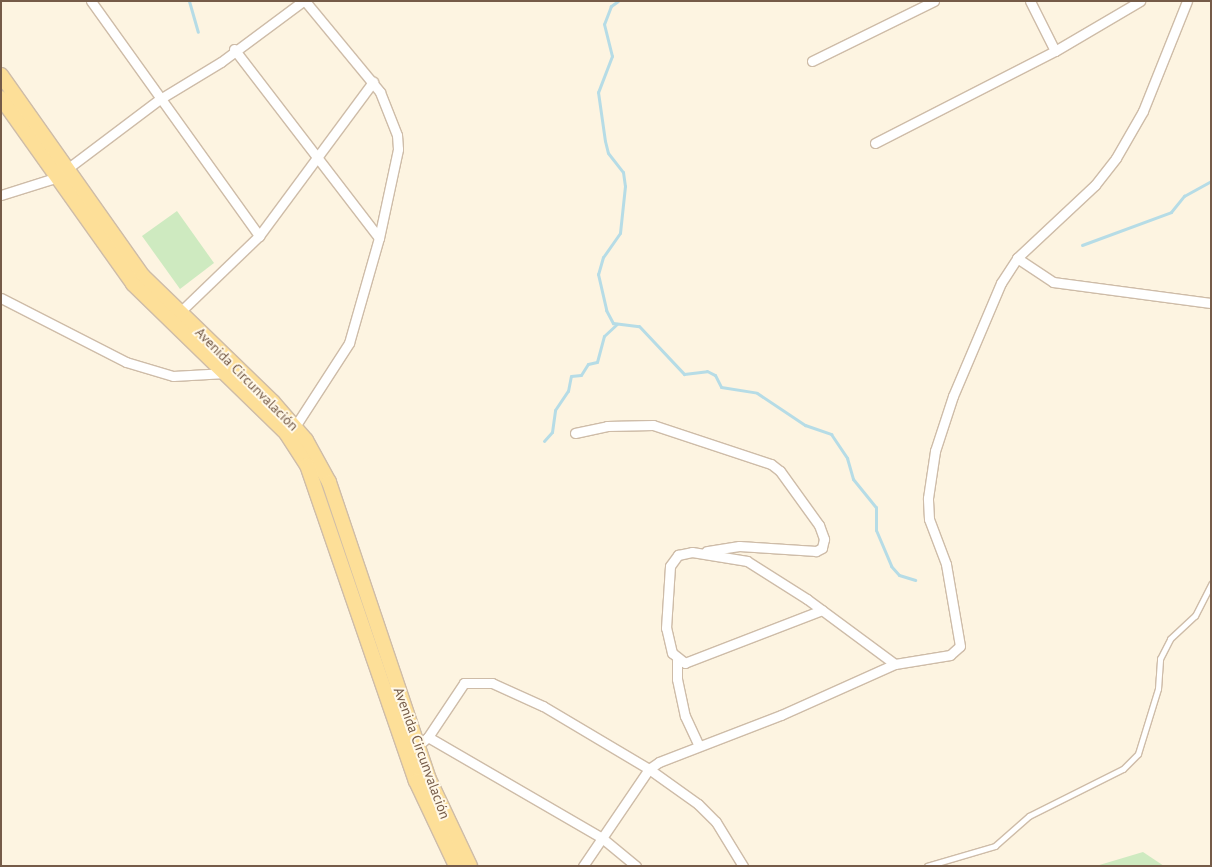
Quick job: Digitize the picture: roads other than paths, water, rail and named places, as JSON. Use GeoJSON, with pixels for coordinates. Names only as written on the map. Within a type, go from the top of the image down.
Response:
{"type":"FeatureCollection","features":[{"type":"Feature","properties":{"kind":"main road","name":"Avenida Circunvalación"},"geometry":{"type":"LineString","coordinates":[[1,75],[143,276],[296,425],[329,482],[412,749],[429,814],[456,866]]}},
{"type":"Feature","properties":{"kind":"main road","name":"Avenida Circunvalación"},"geometry":{"type":"LineString","coordinates":[[1,98],[55,178],[133,284],[286,432],[317,486],[412,749],[470,866]]}},
{"type":"Feature","properties":{"kind":"street"},"geometry":{"type":"LineString","coordinates":[[91,1],[259,236]]}},
{"type":"Feature","properties":{"kind":"street"},"geometry":{"type":"LineString","coordinates":[[1,195],[55,178],[160,99],[221,62],[234,48],[304,1],[373,82],[389,111],[397,135],[379,238],[349,343],[296,425]]}},
{"type":"Feature","properties":{"kind":"street"},"geometry":{"type":"LineString","coordinates":[[812,61],[934,1]]}},
{"type":"Feature","properties":{"kind":"street"},"geometry":{"type":"LineString","coordinates":[[1030,1],[1054,51]]}},
{"type":"Feature","properties":{"kind":"street"},"geometry":{"type":"LineString","coordinates":[[875,143],[1054,51],[1140,1]]}},
{"type":"Feature","properties":{"kind":"street"},"geometry":{"type":"LineString","coordinates":[[583,866],[649,769],[698,746],[781,715],[895,664],[950,655],[960,646],[946,564],[929,519],[934,450],[986,318],[1017,258],[1095,185],[1116,158],[1143,111],[1187,1]]}},
{"type":"Feature","properties":{"kind":"street"},"geometry":{"type":"LineString","coordinates":[[234,48],[379,238]]}},
{"type":"Feature","properties":{"kind":"street"},"geometry":{"type":"LineString","coordinates":[[180,312],[259,236],[319,160],[373,82]]}},
{"type":"Feature","properties":{"kind":"street"},"geometry":{"type":"LineString","coordinates":[[1017,258],[1061,283],[1211,304]]}},
{"type":"Feature","properties":{"kind":"street"},"geometry":{"type":"LineString","coordinates":[[1,298],[126,362],[173,376],[226,373]]}},
{"type":"Feature","properties":{"kind":"street"},"geometry":{"type":"LineString","coordinates":[[575,433],[607,426],[653,425],[771,464],[819,525],[824,539],[822,548],[816,550],[723,546],[700,553],[678,555],[670,566],[666,628],[672,653],[678,660],[685,663],[822,610]]}},
{"type":"Feature","properties":{"kind":"street"},"geometry":{"type":"LineString","coordinates":[[700,553],[747,561],[822,610],[895,664]]}},
{"type":"Feature","properties":{"kind":"street"},"geometry":{"type":"LineString","coordinates":[[678,660],[676,679],[683,706],[698,746]]}},
{"type":"Feature","properties":{"kind":"street"},"geometry":{"type":"LineString","coordinates":[[412,749],[428,736],[464,683],[482,681],[543,706],[649,769],[716,822],[743,866]]}},
{"type":"Feature","properties":{"kind":"street"},"geometry":{"type":"LineString","coordinates":[[428,736],[602,838],[636,866]]}},
{"type":"Feature","properties":{"kind":"lane"},"geometry":{"type":"LineString","coordinates":[[927,866],[995,846],[1029,816],[1123,769],[1138,754],[1158,689],[1160,659],[1170,639],[1195,616],[1211,584]]}},
{"type":"Feature","properties":{"kind":"waterway"},"geometry":{"type":"LineString","coordinates":[[189,1],[198,32]]}},
{"type":"Feature","properties":{"kind":"waterway"},"geometry":{"type":"LineString","coordinates":[[618,1],[611,6],[604,24],[612,56],[598,92],[608,153],[623,172],[625,186],[620,233],[603,257],[598,274],[606,310],[613,323],[639,326],[684,374],[707,371],[715,375],[721,387],[757,393],[805,425],[831,434],[847,458],[853,479],[876,507],[876,530],[891,566],[899,575],[915,580]]}},
{"type":"Feature","properties":{"kind":"waterway"},"geometry":{"type":"LineString","coordinates":[[1082,245],[1171,212],[1184,196],[1211,181]]}},
{"type":"Feature","properties":{"kind":"waterway"},"geometry":{"type":"LineString","coordinates":[[544,441],[552,432],[555,410],[568,391],[571,376],[581,375],[588,364],[597,362],[604,336],[617,324]]}}]}
